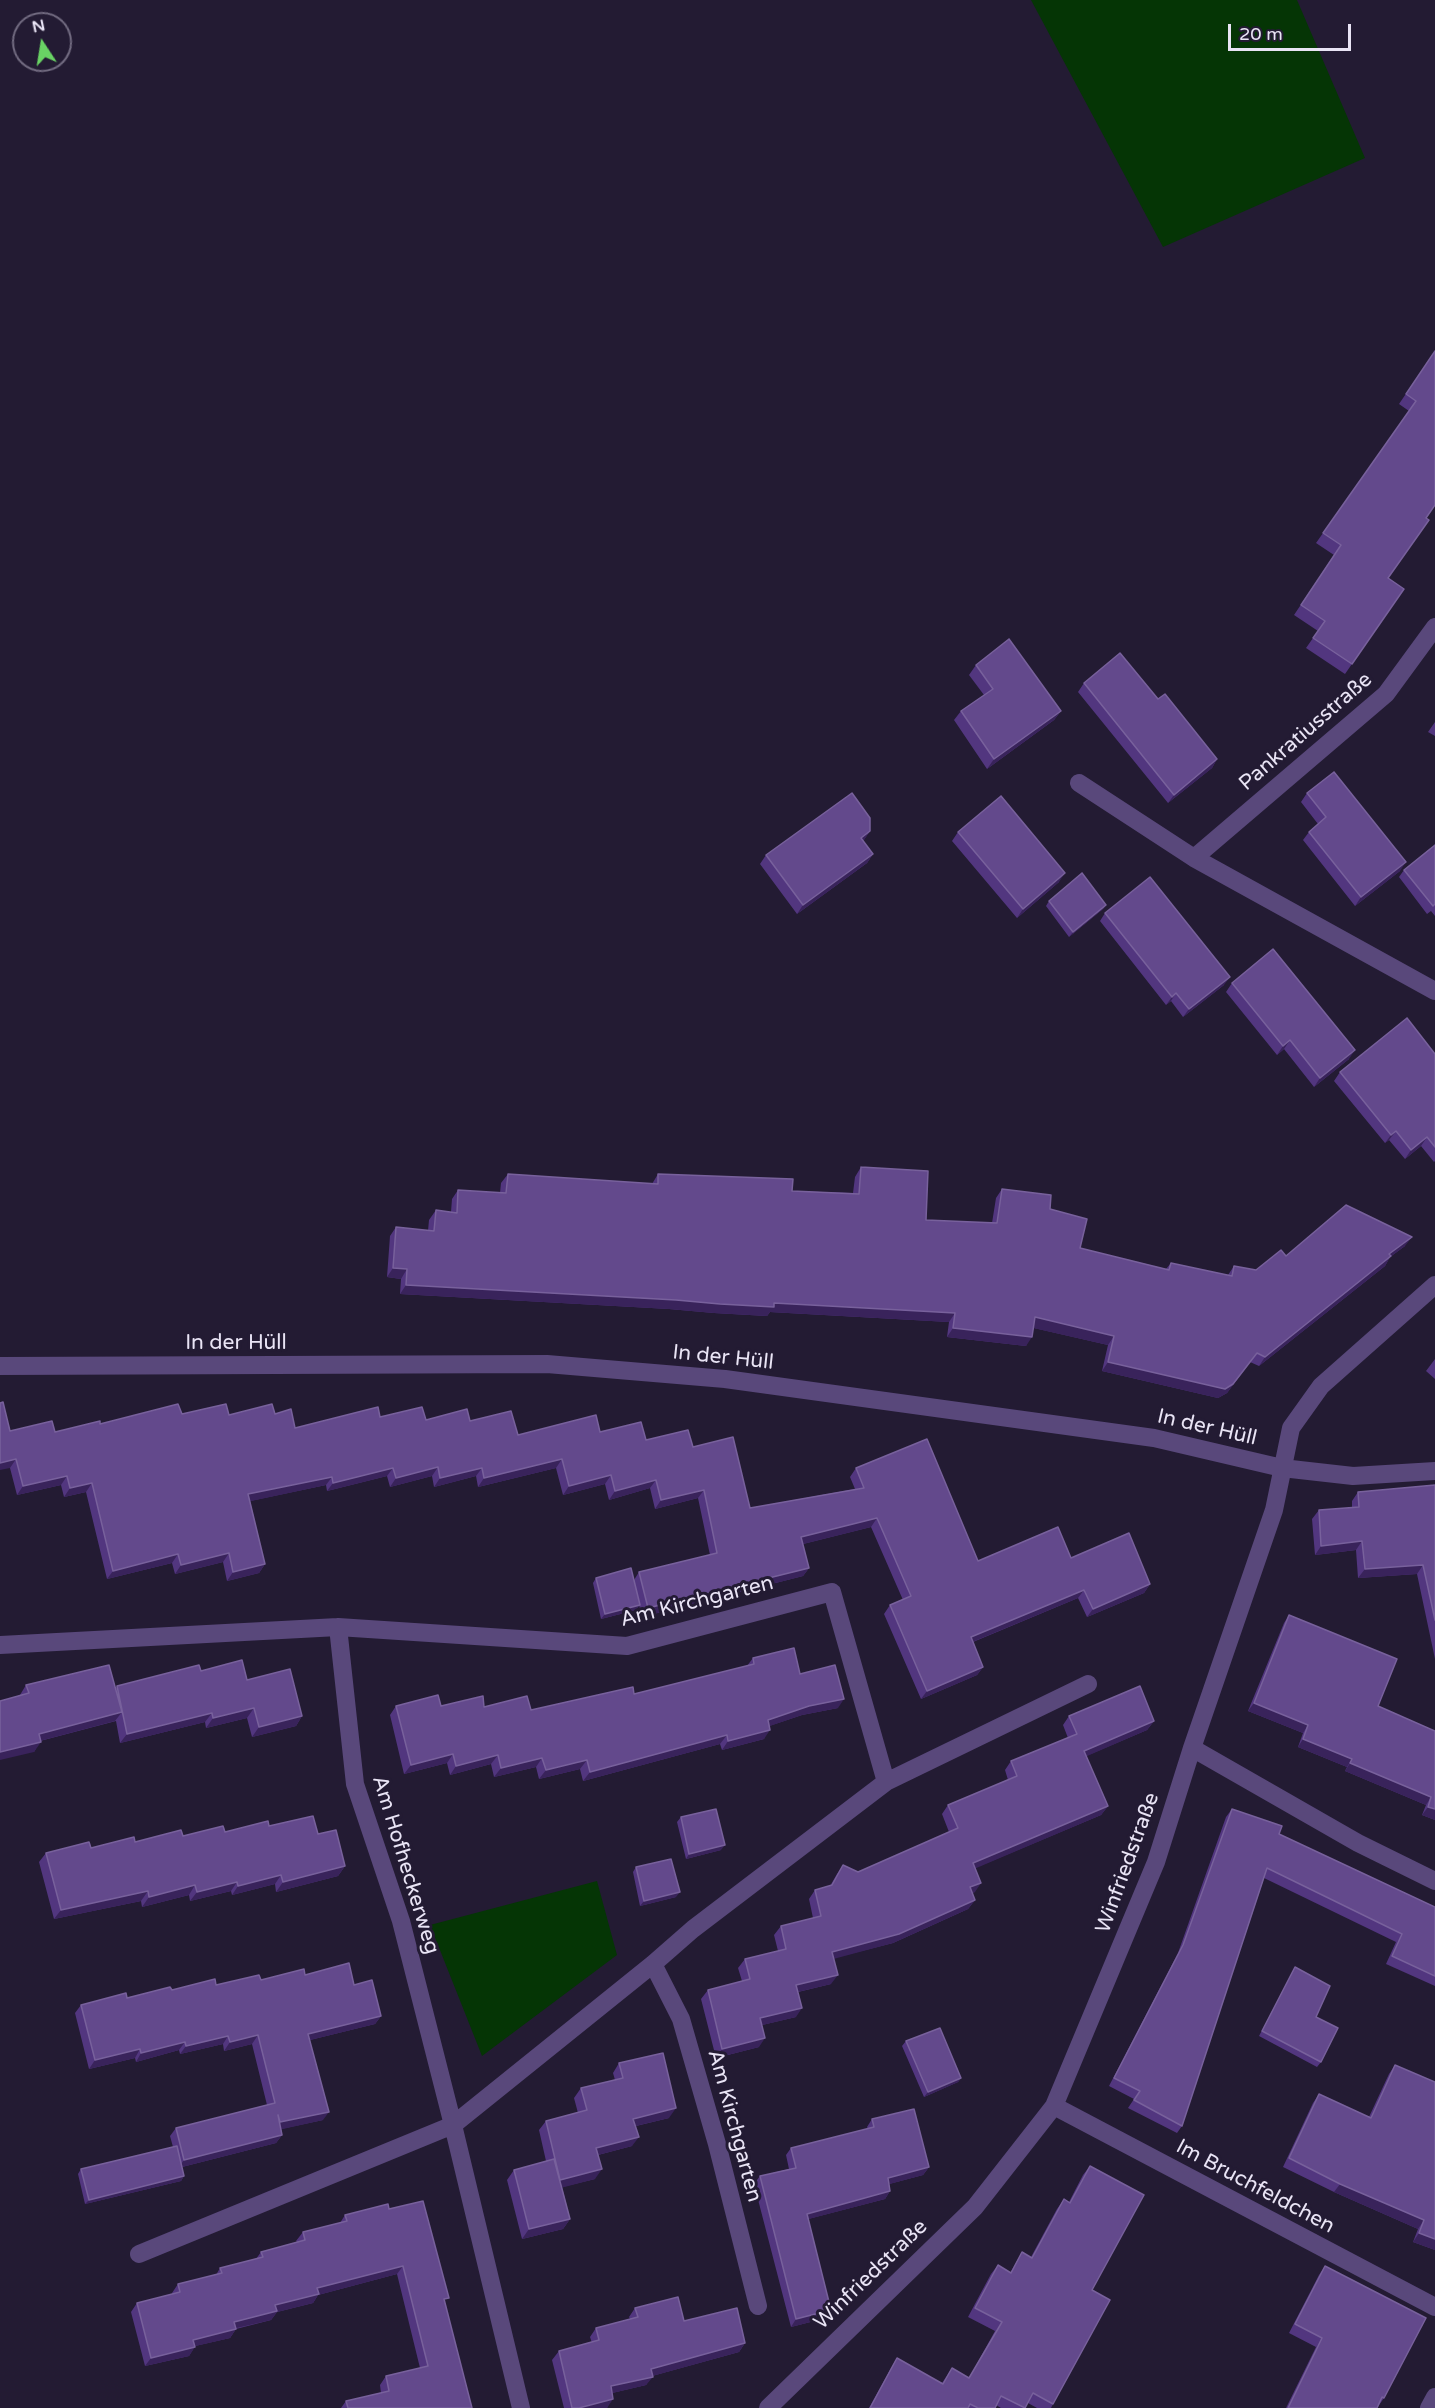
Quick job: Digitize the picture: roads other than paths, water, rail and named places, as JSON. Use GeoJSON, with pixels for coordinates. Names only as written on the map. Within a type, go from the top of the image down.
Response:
{"type":"FeatureCollection","features":[{"type":"Feature","properties":{"kind":"street","name":"Pankratiusstraße"},"geometry":{"type":"LineString","coordinates":[[1194,858],[1386,694],[1435,627]]}},
{"type":"Feature","properties":{"kind":"street"},"geometry":{"type":"LineString","coordinates":[[1079,783],[1194,858],[1435,991]]}},
{"type":"Feature","properties":{"kind":"street","name":"Winfriedstraße"},"geometry":{"type":"LineString","coordinates":[[768,2408],[975,2206],[1054,2106],[1156,1862],[1192,1748],[1274,1510],[1291,1428],[1321,1386],[1435,1285]]}},
{"type":"Feature","properties":{"kind":"street","name":"In der Hüll"},"geometry":{"type":"LineString","coordinates":[[0,1366],[559,1365],[725,1379],[1154,1438],[1282,1467],[1353,1476],[1435,1471]]}},
{"type":"Feature","properties":{"kind":"street","name":"Am Kirchgarten"},"geometry":{"type":"LineString","coordinates":[[338,1627],[627,1646],[832,1592],[886,1782]]}},
{"type":"Feature","properties":{"kind":"street"},"geometry":{"type":"LineString","coordinates":[[0,1644],[338,1627]]}},
{"type":"Feature","properties":{"kind":"street","name":"Am Hofheckerweg"},"geometry":{"type":"LineString","coordinates":[[338,1627],[355,1784],[400,1921],[453,2125],[521,2408]]}},
{"type":"Feature","properties":{"kind":"street"},"geometry":{"type":"LineString","coordinates":[[139,2254],[453,2125],[693,1929],[886,1782],[1088,1684]]}},
{"type":"Feature","properties":{"kind":"street"},"geometry":{"type":"LineString","coordinates":[[1192,1748],[1358,1843],[1435,1881]]}},
{"type":"Feature","properties":{"kind":"street","name":"Am Kirchgarten"},"geometry":{"type":"LineString","coordinates":[[652,1964],[681,2019],[717,2144],[758,2307]]}},
{"type":"Feature","properties":{"kind":"street","name":"Im Bruchfeldchen"},"geometry":{"type":"LineString","coordinates":[[1054,2106],[1435,2307]]}},
{"type":"Feature","properties":{"kind":"street"},"geometry":{"type":"LineString","coordinates":[[1429,2408],[1435,2397]]}}]}
